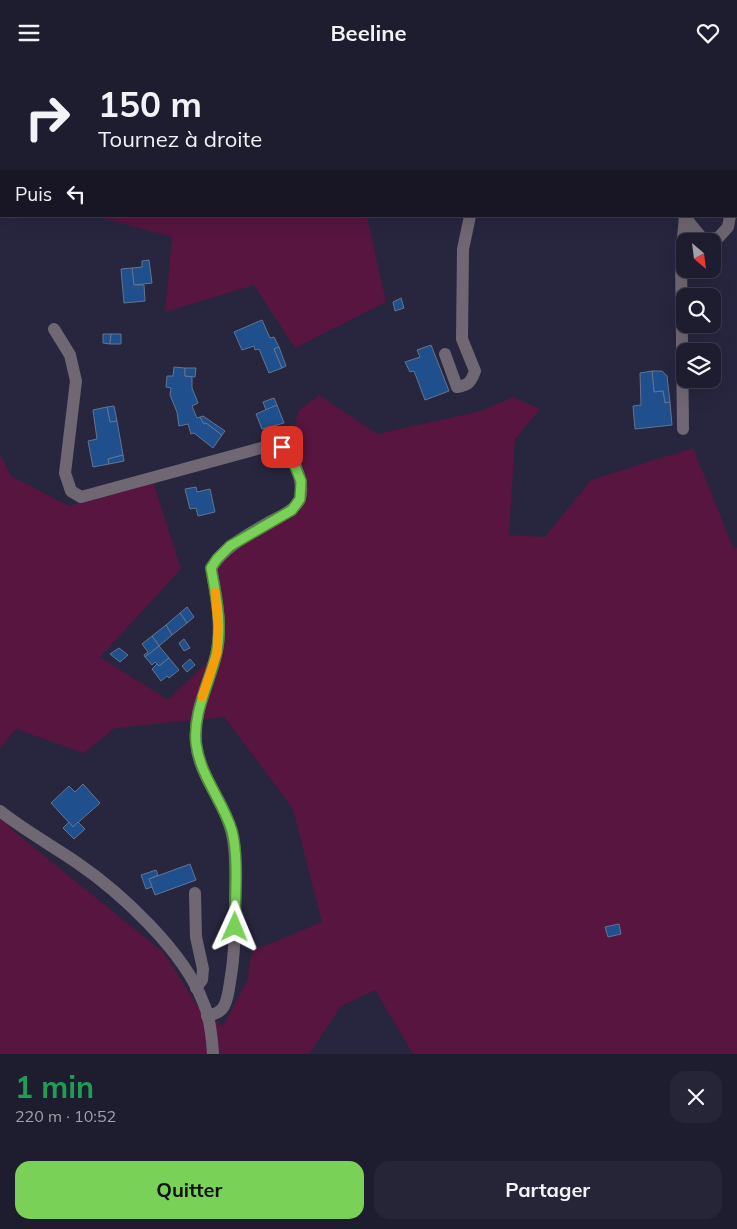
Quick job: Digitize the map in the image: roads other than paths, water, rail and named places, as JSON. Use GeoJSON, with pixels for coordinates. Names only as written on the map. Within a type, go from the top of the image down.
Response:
{"type":"FeatureCollection","features":[{"type":"Feature","properties":{"kind":"street"},"geometry":{"type":"LineString","coordinates":[[445,354],[457,387],[467,386],[471,382],[475,371],[462,339],[463,249],[470,217]]}},
{"type":"Feature","properties":{"kind":"street"},"geometry":{"type":"LineString","coordinates":[[683,429],[681,257],[684,217]]}},
{"type":"Feature","properties":{"kind":"street"},"geometry":{"type":"LineString","coordinates":[[685,217],[702,238],[718,238],[728,227],[730,217]]}},
{"type":"Feature","properties":{"kind":"street"},"geometry":{"type":"LineString","coordinates":[[54,329],[70,355],[76,381],[65,473],[71,491],[82,497],[272,445],[282,447],[290,454],[301,481],[300,499],[292,510],[230,546],[211,568],[218,625],[217,653],[198,711],[196,743],[202,770],[227,819],[232,833],[235,847],[235,896],[234,959],[228,993],[225,1005],[218,1013],[207,1016]]}},
{"type":"Feature","properties":{"kind":"street"},"geometry":{"type":"LineString","coordinates":[[0,811],[78,864],[143,918],[170,948],[204,1002],[213,1054]]}},
{"type":"Feature","properties":{"kind":"street"},"geometry":{"type":"LineString","coordinates":[[196,893],[196,937],[203,969],[202,980],[196,988]]}}]}
